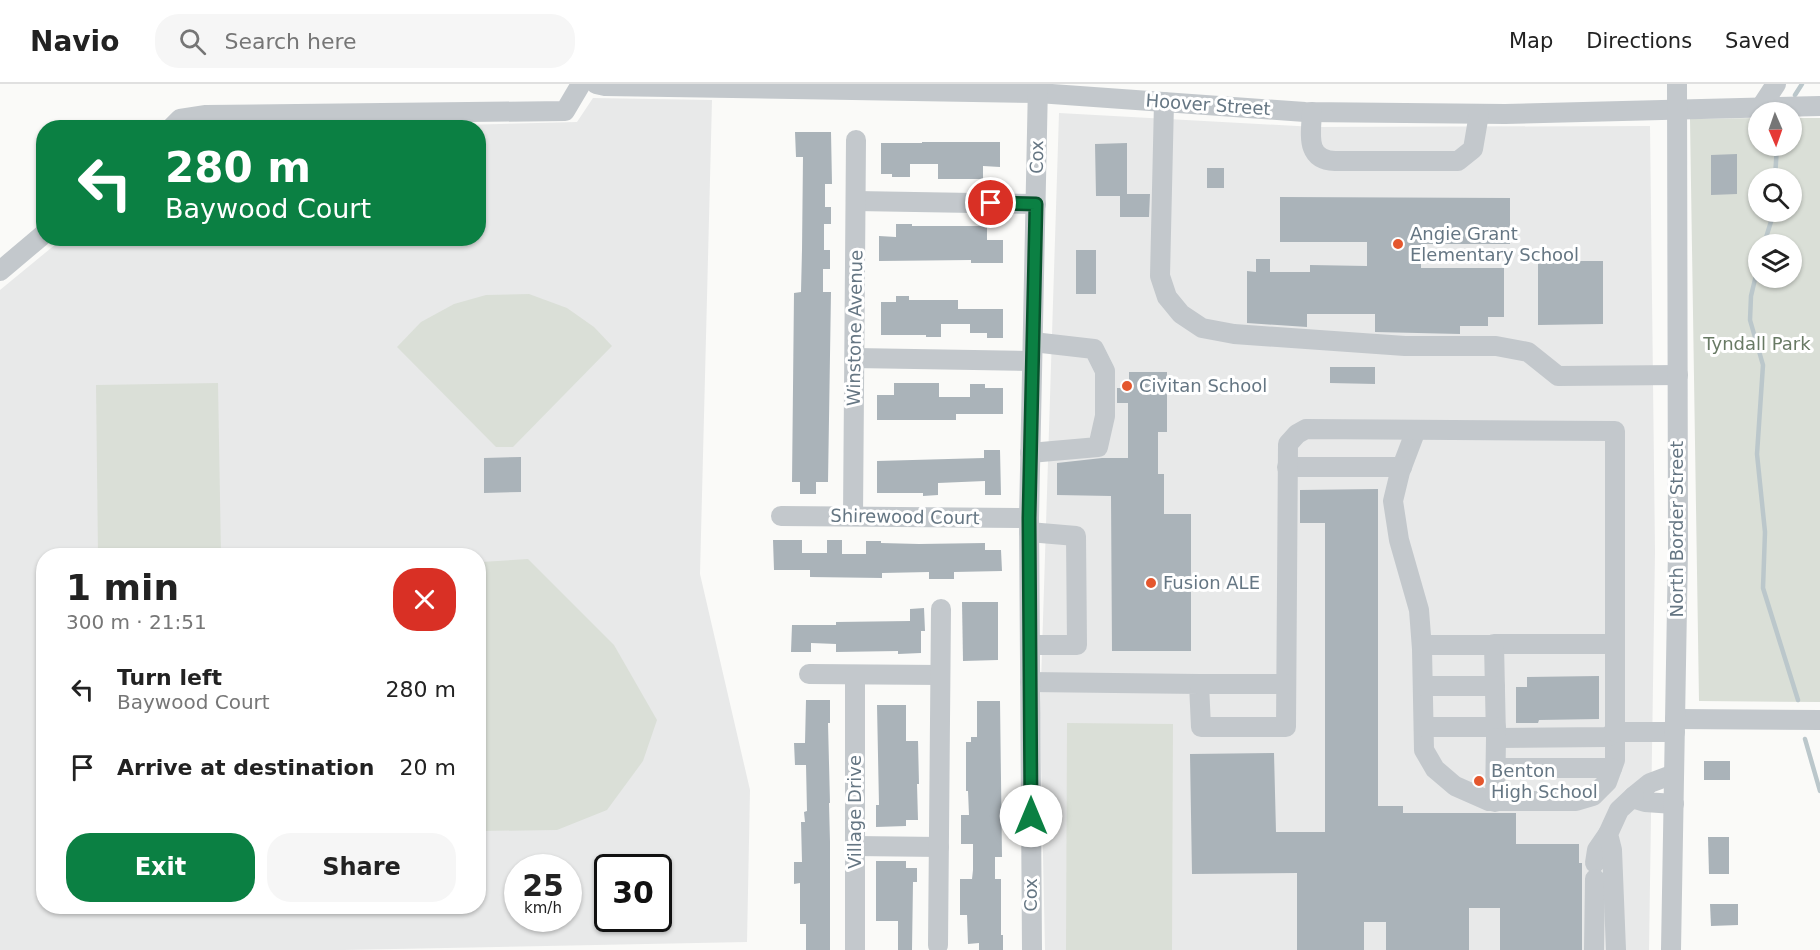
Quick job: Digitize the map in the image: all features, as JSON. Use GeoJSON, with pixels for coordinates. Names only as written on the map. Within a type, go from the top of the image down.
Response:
{"type":"FeatureCollection","features":[{"type":"Feature","properties":{"kind":"street"},"geometry":{"type":"LineString","coordinates":[[320,120],[565,111],[581,84]]}},
{"type":"Feature","properties":{"kind":"street","name":"Hoover Street"},"geometry":{"type":"LineString","coordinates":[[596,84],[616,86],[1038,88],[1164,102],[1312,112],[1479,114],[1748,107]]}},
{"type":"Feature","properties":{"kind":"street","name":"North Border Street"},"geometry":{"type":"LineString","coordinates":[[1671,950],[1678,549],[1677,84]]}},
{"type":"Feature","properties":{"kind":"street"},"geometry":{"type":"LineString","coordinates":[[1764,102],[1776,84]]}},
{"type":"Feature","properties":{"kind":"street","name":"Cox"},"geometry":{"type":"LineString","coordinates":[[1032,950],[1029,525],[1038,88]]}},
{"type":"Feature","properties":{"kind":"street"},"geometry":{"type":"LineString","coordinates":[[1164,102],[1160,276],[1167,297],[1181,314],[1202,328],[1234,334],[1405,346],[1496,346],[1528,352],[1558,376],[1678,375]]}},
{"type":"Feature","properties":{"kind":"street","name":"Hoover Street"},"geometry":{"type":"LineString","coordinates":[[1802,106],[1820,106]]}},
{"type":"Feature","properties":{"kind":"street"},"geometry":{"type":"LineString","coordinates":[[1312,112],[1312,146],[1317,156],[1335,161],[1458,161],[1473,149],[1479,114]]}},
{"type":"Feature","properties":{"kind":"street"},"geometry":{"type":"LineString","coordinates":[[180,120],[206,116],[276,120]]}},
{"type":"Feature","properties":{"kind":"street","name":"Winstone Avenue"},"geometry":{"type":"LineString","coordinates":[[853,516],[856,140]]}},
{"type":"Feature","properties":{"kind":"street"},"geometry":{"type":"LineString","coordinates":[[856,201],[1036,204]]}},
{"type":"Feature","properties":{"kind":"street"},"geometry":{"type":"LineString","coordinates":[[0,271],[36,241]]}},
{"type":"Feature","properties":{"kind":"street"},"geometry":{"type":"LineString","coordinates":[[855,358],[1094,349],[1104,371],[1104,416],[1098,447],[1030,453]]}},
{"type":"Feature","properties":{"kind":"street"},"geometry":{"type":"LineString","coordinates":[[1199,684],[1201,728],[1286,727],[1287,467],[1288,444],[1297,434],[1306,429],[1416,430],[1615,432],[1615,760],[1607,782],[1593,796],[1576,801],[1495,802],[1455,786],[1435,769],[1424,750],[1419,610],[1399,540],[1393,501],[1402,467],[1416,430]]}},
{"type":"Feature","properties":{"kind":"street"},"geometry":{"type":"LineString","coordinates":[[1287,467],[1402,467]]}},
{"type":"Feature","properties":{"kind":"street","name":"Shirewood Court"},"geometry":{"type":"LineString","coordinates":[[781,516],[853,516],[1029,525],[1076,536],[1077,645],[1030,645]]}},
{"type":"Feature","properties":{"kind":"street"},"geometry":{"type":"LineString","coordinates":[[938,945],[941,609]]}},
{"type":"Feature","properties":{"kind":"street"},"geometry":{"type":"LineString","coordinates":[[1422,645],[1615,644]]}},
{"type":"Feature","properties":{"kind":"street"},"geometry":{"type":"LineString","coordinates":[[1494,645],[1495,802]]}},
{"type":"Feature","properties":{"kind":"street"},"geometry":{"type":"LineString","coordinates":[[809,674],[940,675]]}},
{"type":"Feature","properties":{"kind":"street","name":"Village Drive"},"geometry":{"type":"LineString","coordinates":[[855,675],[855,950]]}},
{"type":"Feature","properties":{"kind":"street"},"geometry":{"type":"LineString","coordinates":[[1030,682],[1286,684]]}},
{"type":"Feature","properties":{"kind":"street"},"geometry":{"type":"LineString","coordinates":[[1423,686],[1495,686]]}},
{"type":"Feature","properties":{"kind":"street"},"geometry":{"type":"LineString","coordinates":[[1424,727],[1607,737],[1615,732],[1675,725],[1820,720]]}},
{"type":"Feature","properties":{"kind":"street"},"geometry":{"type":"LineString","coordinates":[[1496,768],[1612,768]]}},
{"type":"Feature","properties":{"kind":"street"},"geometry":{"type":"LineString","coordinates":[[1594,950],[1597,850],[1608,834],[1619,810],[1650,783],[1674,774]]}},
{"type":"Feature","properties":{"kind":"street"},"geometry":{"type":"LineString","coordinates":[[1634,796],[1635,799],[1645,802],[1674,804]]}},
{"type":"Feature","properties":{"kind":"street"},"geometry":{"type":"LineString","coordinates":[[1608,834],[1612,850],[1616,950]]}},
{"type":"Feature","properties":{"kind":"street"},"geometry":{"type":"LineString","coordinates":[[855,846],[939,847]]}},
{"type":"Feature","properties":{"kind":"shaded area"},"geometry":{"type":"Polygon","coordinates":[[[593,98],[712,100],[700,574],[750,790],[747,942],[344,950],[0,950],[0,290],[53,246],[486,246],[486,124],[577,122],[593,98]]]}},
{"type":"Feature","properties":{"kind":"shaded area"},"geometry":{"type":"Polygon","coordinates":[[[1059,113],[1315,127],[1650,126],[1655,552],[1649,950],[1045,950],[1040,714],[1059,113]]]}},
{"type":"Feature","properties":{"kind":"green space","name":"Tyndall Park"},"geometry":{"type":"Polygon","coordinates":[[[1748,118],[1748,156],[1802,156],[1802,118],[1820,118],[1820,702],[1699,701],[1690,119],[1748,118]]]}},
{"type":"Feature","properties":{"kind":"green space"},"geometry":{"type":"Polygon","coordinates":[[[529,294],[567,308],[594,327],[612,346],[513,447],[496,447],[397,347],[421,322],[454,304],[486,295],[529,294]]]}},
{"type":"Feature","properties":{"kind":"green space"},"geometry":{"type":"Polygon","coordinates":[[[218,383],[221,548],[98,548],[96,385],[218,383]]]}},
{"type":"Feature","properties":{"kind":"green space"},"geometry":{"type":"Polygon","coordinates":[[[528,559],[614,645],[657,720],[643,761],[607,810],[557,830],[486,831],[486,562],[528,559]]]}},
{"type":"Feature","properties":{"kind":"green space"},"geometry":{"type":"Polygon","coordinates":[[[1067,723],[1173,724],[1172,950],[1066,950],[1067,723]]]}},
{"type":"Feature","properties":{"kind":"building"},"geometry":{"type":"Polygon","coordinates":[[[795,132],[831,132],[832,184],[825,184],[825,207],[831,207],[831,224],[824,224],[824,250],[830,250],[830,269],[823,269],[823,292],[831,292],[828,482],[816,482],[816,494],[800,494],[800,482],[792,482],[794,293],[801,292],[803,157],[796,157],[795,132]]]}},
{"type":"Feature","properties":{"kind":"building"},"geometry":{"type":"Polygon","coordinates":[[[1000,142],[1000,167],[983,166],[983,179],[938,179],[938,164],[910,164],[910,177],[892,177],[892,174],[881,174],[881,143],[1000,142]]]}},
{"type":"Feature","properties":{"kind":"building"},"geometry":{"type":"Polygon","coordinates":[[[1127,143],[1127,194],[1150,194],[1149,217],[1120,217],[1120,196],[1096,196],[1095,144],[1127,143]]]}},
{"type":"Feature","properties":{"kind":"building"},"geometry":{"type":"Polygon","coordinates":[[[1737,154],[1737,194],[1711,195],[1711,155],[1737,154]]]}},
{"type":"Feature","properties":{"kind":"building"},"geometry":{"type":"Polygon","coordinates":[[[1207,168],[1224,168],[1224,188],[1207,188],[1207,168]]]}},
{"type":"Feature","properties":{"kind":"building"},"geometry":{"type":"Polygon","coordinates":[[[1280,197],[1510,198],[1510,244],[1421,244],[1421,268],[1504,268],[1504,317],[1488,317],[1488,326],[1460,326],[1460,334],[1375,332],[1375,314],[1307,314],[1307,327],[1247,323],[1247,271],[1256,272],[1256,259],[1270,259],[1270,272],[1310,272],[1310,265],[1367,266],[1367,242],[1280,242],[1280,197]]]}},
{"type":"Feature","properties":{"kind":"building"},"geometry":{"type":"Polygon","coordinates":[[[896,224],[987,226],[987,240],[1003,240],[1003,263],[971,263],[971,260],[879,261],[879,236],[896,237],[896,224]]]}},
{"type":"Feature","properties":{"kind":"building"},"geometry":{"type":"Polygon","coordinates":[[[1076,250],[1096,250],[1096,294],[1076,294],[1076,250]]]}},
{"type":"Feature","properties":{"kind":"building"},"geometry":{"type":"Polygon","coordinates":[[[1538,261],[1603,261],[1603,324],[1538,325],[1538,261]]]}},
{"type":"Feature","properties":{"kind":"building"},"geometry":{"type":"Polygon","coordinates":[[[896,296],[909,296],[909,300],[958,300],[958,309],[1003,309],[1003,338],[987,338],[987,333],[970,333],[970,324],[941,324],[941,337],[881,335],[881,302],[896,302],[896,296]]]}},
{"type":"Feature","properties":{"kind":"building"},"geometry":{"type":"Polygon","coordinates":[[[1330,367],[1375,367],[1375,384],[1330,383],[1330,367]]]}},
{"type":"Feature","properties":{"kind":"building"},"geometry":{"type":"Polygon","coordinates":[[[1129,372],[1167,372],[1167,432],[1158,432],[1158,474],[1164,474],[1164,514],[1191,514],[1191,651],[1112,651],[1111,496],[1057,495],[1057,463],[1102,458],[1128,458],[1128,403],[1117,403],[1117,388],[1129,388],[1129,372]]]}},
{"type":"Feature","properties":{"kind":"building"},"geometry":{"type":"Polygon","coordinates":[[[894,383],[939,383],[939,397],[970,397],[970,384],[985,384],[985,388],[1003,388],[1003,414],[956,414],[956,420],[877,420],[877,395],[894,395],[894,383]]]}},
{"type":"Feature","properties":{"kind":"building"},"geometry":{"type":"Polygon","coordinates":[[[984,450],[1000,450],[1001,495],[985,495],[985,481],[938,483],[938,495],[877,493],[877,461],[984,458],[984,450]]]}},
{"type":"Feature","properties":{"kind":"building"},"geometry":{"type":"Polygon","coordinates":[[[521,457],[521,492],[484,493],[484,458],[521,457]]]}},
{"type":"Feature","properties":{"kind":"building"},"geometry":{"type":"Polygon","coordinates":[[[1378,489],[1378,806],[1403,806],[1403,813],[1516,813],[1516,844],[1579,844],[1579,863],[1582,863],[1582,950],[1500,950],[1500,908],[1469,908],[1469,950],[1386,950],[1386,922],[1364,922],[1364,950],[1297,950],[1297,873],[1192,874],[1190,754],[1274,753],[1276,832],[1325,832],[1325,523],[1300,523],[1300,490],[1378,489]]]}},
{"type":"Feature","properties":{"kind":"building"},"geometry":{"type":"Polygon","coordinates":[[[773,540],[802,540],[802,553],[827,553],[827,540],[842,540],[842,554],[866,554],[866,541],[919,544],[985,543],[985,550],[1001,550],[1002,571],[954,572],[954,579],[929,579],[929,572],[882,573],[882,578],[810,577],[810,570],[774,570],[773,540]]]}},
{"type":"Feature","properties":{"kind":"building"},"geometry":{"type":"Polygon","coordinates":[[[962,602],[998,602],[998,660],[963,661],[962,602]]]}},
{"type":"Feature","properties":{"kind":"building"},"geometry":{"type":"Polygon","coordinates":[[[924,608],[925,631],[921,631],[921,653],[836,652],[836,644],[811,643],[811,652],[791,652],[792,625],[910,621],[910,609],[924,608]]]}},
{"type":"Feature","properties":{"kind":"building"},"geometry":{"type":"Polygon","coordinates":[[[1599,676],[1599,719],[1539,720],[1538,723],[1516,723],[1516,687],[1527,687],[1527,677],[1599,676]]]}},
{"type":"Feature","properties":{"kind":"building"},"geometry":{"type":"Polygon","coordinates":[[[806,700],[830,700],[830,723],[828,723],[830,950],[806,950],[806,924],[800,924],[800,883],[794,884],[794,862],[802,862],[801,822],[805,822],[804,812],[807,811],[806,765],[795,765],[794,743],[805,743],[806,700]]]}},
{"type":"Feature","properties":{"kind":"building"},"geometry":{"type":"Polygon","coordinates":[[[977,701],[1000,701],[1002,857],[995,857],[995,879],[1001,879],[1003,950],[979,950],[979,943],[968,944],[967,915],[960,915],[960,879],[972,879],[973,870],[973,844],[961,844],[961,815],[969,815],[968,791],[966,791],[966,742],[971,742],[971,737],[977,737],[977,701]]]}},
{"type":"Feature","properties":{"kind":"building"},"geometry":{"type":"Polygon","coordinates":[[[877,705],[906,705],[906,741],[918,741],[918,820],[906,820],[906,826],[876,827],[876,805],[879,805],[877,705]]]}},
{"type":"Feature","properties":{"kind":"building"},"geometry":{"type":"Polygon","coordinates":[[[1704,761],[1730,761],[1730,780],[1704,780],[1704,761]]]}},
{"type":"Feature","properties":{"kind":"building"},"geometry":{"type":"Polygon","coordinates":[[[1708,837],[1729,837],[1729,874],[1709,874],[1708,837]]]}},
{"type":"Feature","properties":{"kind":"building"},"geometry":{"type":"Polygon","coordinates":[[[876,861],[906,861],[906,868],[917,868],[917,882],[913,882],[912,950],[898,950],[898,921],[876,921],[876,861]]]}},
{"type":"Feature","properties":{"kind":"building"},"geometry":{"type":"Polygon","coordinates":[[[1710,904],[1738,904],[1738,925],[1711,926],[1710,904]]]}},
{"type":"Feature","properties":{"kind":"waterway"},"geometry":{"type":"LineString","coordinates":[[1795,95],[1802,84]]}},
{"type":"Feature","properties":{"kind":"waterway"},"geometry":{"type":"LineString","coordinates":[[1776,156],[1776,168]]}},
{"type":"Feature","properties":{"kind":"waterway"},"geometry":{"type":"LineString","coordinates":[[1767,234],[1771,222]]}},
{"type":"Feature","properties":{"kind":"waterway"},"geometry":{"type":"LineString","coordinates":[[1753,288],[1750,320],[1763,365],[1757,454],[1765,532],[1763,588],[1798,700]]}},
{"type":"Feature","properties":{"kind":"waterway"},"geometry":{"type":"LineString","coordinates":[[1805,739],[1820,791]]}},
{"type":"Feature","properties":{"kind":"place","name":"Angie Grant Elementary School"},"geometry":{"type":"Point","coordinates":[1398,244]}},
{"type":"Feature","properties":{"kind":"place","name":"Civitan School"},"geometry":{"type":"Point","coordinates":[1127,386]}},
{"type":"Feature","properties":{"kind":"place","name":"Fusion ALE"},"geometry":{"type":"Point","coordinates":[1151,583]}},
{"type":"Feature","properties":{"kind":"place","name":"Benton High School"},"geometry":{"type":"Point","coordinates":[1479,781]}},
{"type":"Feature","properties":{"kind":"route"},"geometry":{"type":"LineString","coordinates":[[991,203],[1036,204],[1029,518],[1031,816]]}}]}
